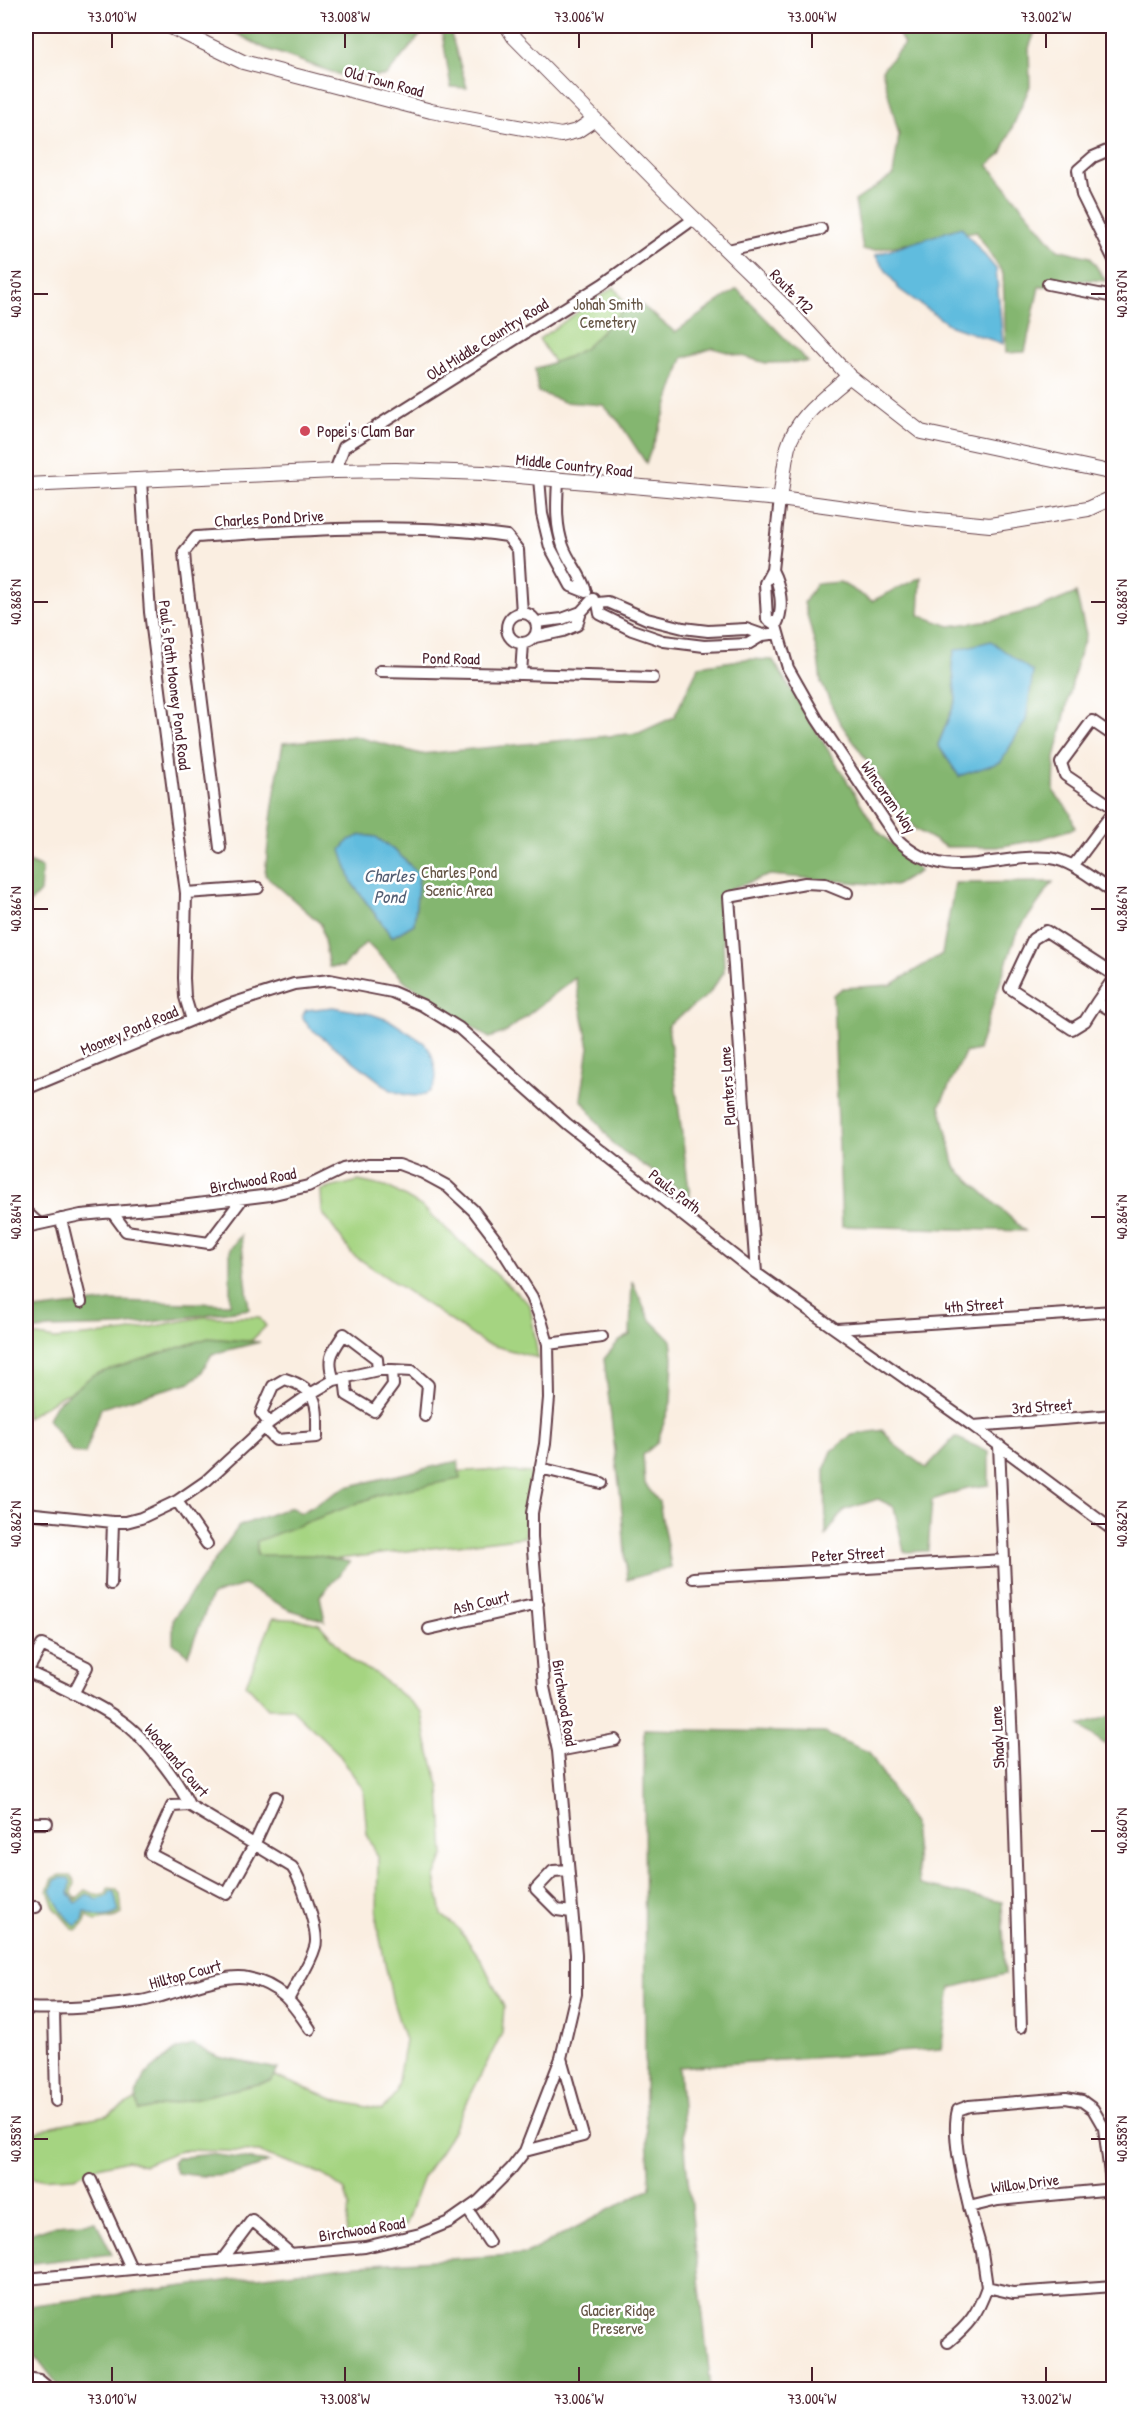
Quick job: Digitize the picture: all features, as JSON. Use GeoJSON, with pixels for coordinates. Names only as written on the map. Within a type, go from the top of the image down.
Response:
{"type":"FeatureCollection","features":[{"type":"Feature","properties":{"kind":"main road","name":"Old Town Road"},"geometry":{"type":"LineString","coordinates":[[169,26],[243,62],[431,111],[561,135],[577,131],[595,119]]}},
{"type":"Feature","properties":{"kind":"main road","name":"Route 112"},"geometry":{"type":"LineString","coordinates":[[507,26],[514,37],[789,310],[849,375],[921,432],[1113,473]]}},
{"type":"Feature","properties":{"kind":"main road"},"geometry":{"type":"LineString","coordinates":[[780,499],[788,447],[795,431],[805,416],[849,375]]}},
{"type":"Feature","properties":{"kind":"main road","name":"Middle Country Road"},"geometry":{"type":"LineString","coordinates":[[26,486],[335,471],[438,471],[780,499],[917,518],[990,525],[1088,509],[1113,497]]}},
{"type":"Feature","properties":{"kind":"street"},"geometry":{"type":"LineString","coordinates":[[1113,148],[1093,157],[1078,170],[1082,195],[1113,260]]}},
{"type":"Feature","properties":{"kind":"street","name":"Old Middle Country Road"},"geometry":{"type":"LineString","coordinates":[[335,471],[344,447],[603,285],[695,218]]}},
{"type":"Feature","properties":{"kind":"street"},"geometry":{"type":"LineString","coordinates":[[728,250],[820,230]]}},
{"type":"Feature","properties":{"kind":"street"},"geometry":{"type":"LineString","coordinates":[[1048,284],[1113,297]]}},
{"type":"Feature","properties":{"kind":"street"},"geometry":{"type":"LineString","coordinates":[[539,478],[542,514],[550,547],[571,586],[592,598],[608,602],[647,620],[708,631],[746,629],[763,635]]}},
{"type":"Feature","properties":{"kind":"street"},"geometry":{"type":"LineString","coordinates":[[558,480],[556,514],[563,546],[600,614],[632,630],[664,640],[704,646],[748,644],[777,629]]}},
{"type":"Feature","properties":{"kind":"street","name":"Paul's Path Mooney Pond Road"},"geometry":{"type":"LineString","coordinates":[[141,481],[150,612],[186,893]]}},
{"type":"Feature","properties":{"kind":"street","name":"Wincoram Way"},"geometry":{"type":"LineString","coordinates":[[780,499],[772,570],[765,583],[767,619],[777,629],[788,668],[817,719],[897,839],[907,849],[931,862],[948,866],[1051,858],[1072,866],[1113,893]]}},
{"type":"Feature","properties":{"kind":"street","name":"Charles Pond Drive"},"geometry":{"type":"LineString","coordinates":[[220,848],[185,565],[184,552],[196,537],[261,532],[382,529],[480,532],[507,536],[518,550],[522,613]]}},
{"type":"Feature","properties":{"kind":"street"},"geometry":{"type":"LineString","coordinates":[[535,637],[538,630],[537,622],[530,615],[522,613],[513,616],[507,623],[507,631],[517,643],[523,644],[535,637],[563,632],[577,625],[581,612],[592,598]]}},
{"type":"Feature","properties":{"kind":"street"},"geometry":{"type":"LineString","coordinates":[[537,622],[562,619],[581,612]]}},
{"type":"Feature","properties":{"kind":"street"},"geometry":{"type":"LineString","coordinates":[[521,674],[523,644]]}},
{"type":"Feature","properties":{"kind":"street","name":"Pond Road"},"geometry":{"type":"LineString","coordinates":[[380,671],[653,678]]}},
{"type":"Feature","properties":{"kind":"street"},"geometry":{"type":"LineString","coordinates":[[1072,866],[1113,809],[1065,775],[1061,763],[1092,721],[1113,736]]}},
{"type":"Feature","properties":{"kind":"street","name":"Planters Lane"},"geometry":{"type":"LineString","coordinates":[[756,1272],[729,897],[805,883],[825,884],[847,893]]}},
{"type":"Feature","properties":{"kind":"street"},"geometry":{"type":"LineString","coordinates":[[186,893],[258,888]]}},
{"type":"Feature","properties":{"kind":"street","name":"Mooney Pond Road"},"geometry":{"type":"LineString","coordinates":[[26,1089],[192,1020],[185,997],[184,978],[186,893]]}},
{"type":"Feature","properties":{"kind":"street"},"geometry":{"type":"LineString","coordinates":[[1046,931],[1113,976],[1097,1002],[1085,1021],[1072,1029],[1010,988],[1033,939],[1046,931]]}},
{"type":"Feature","properties":{"kind":"street","name":"Pauls Path"},"geometry":{"type":"LineString","coordinates":[[192,1020],[228,1005],[294,984],[330,980],[392,992],[422,1005],[459,1028],[567,1124],[756,1272],[973,1426],[1113,1531]]}},
{"type":"Feature","properties":{"kind":"street"},"geometry":{"type":"LineString","coordinates":[[1097,1002],[1113,1012]]}},
{"type":"Feature","properties":{"kind":"street","name":"Birchwood Road"},"geometry":{"type":"LineString","coordinates":[[26,1227],[61,1219],[112,1212],[270,1195],[308,1186],[343,1169],[370,1164],[399,1164],[423,1173],[447,1186],[473,1210],[496,1240],[532,1297],[548,1344],[549,1398],[532,1513],[532,1538],[544,1687],[558,1751],[576,1954],[576,1994],[561,2058],[525,2151],[495,2186],[468,2210],[449,2222],[420,2234],[365,2247],[26,2279]]}},
{"type":"Feature","properties":{"kind":"street"},"geometry":{"type":"LineString","coordinates":[[112,1212],[126,1231],[209,1244],[242,1199]]}},
{"type":"Feature","properties":{"kind":"street"},"geometry":{"type":"LineString","coordinates":[[26,1212],[39,1224]]}},
{"type":"Feature","properties":{"kind":"street"},"geometry":{"type":"LineString","coordinates":[[61,1219],[81,1302]]}},
{"type":"Feature","properties":{"kind":"street","name":"4th Street"},"geometry":{"type":"LineString","coordinates":[[837,1329],[1113,1311]]}},
{"type":"Feature","properties":{"kind":"street"},"geometry":{"type":"LineString","coordinates":[[378,1370],[377,1359],[344,1334],[331,1354],[330,1368],[340,1379],[347,1395],[374,1412],[393,1385],[392,1370]]}},
{"type":"Feature","properties":{"kind":"street"},"geometry":{"type":"LineString","coordinates":[[548,1344],[602,1337]]}},
{"type":"Feature","properties":{"kind":"street"},"geometry":{"type":"LineString","coordinates":[[26,1513],[113,1522],[126,1522],[141,1518],[177,1501],[206,1481],[267,1426],[310,1394],[340,1379],[378,1370],[412,1371],[428,1385],[425,1416]]}},
{"type":"Feature","properties":{"kind":"street"},"geometry":{"type":"LineString","coordinates":[[285,1379],[303,1385],[316,1403],[317,1437],[276,1440],[267,1426],[261,1413],[273,1386],[285,1379]]}},
{"type":"Feature","properties":{"kind":"street","name":"3rd Street"},"geometry":{"type":"LineString","coordinates":[[973,1426],[1113,1415]]}},
{"type":"Feature","properties":{"kind":"street","name":"Shady Lane"},"geometry":{"type":"LineString","coordinates":[[999,1445],[1022,2027]]}},
{"type":"Feature","properties":{"kind":"street"},"geometry":{"type":"LineString","coordinates":[[540,1468],[601,1483]]}},
{"type":"Feature","properties":{"kind":"street"},"geometry":{"type":"LineString","coordinates":[[177,1501],[207,1544]]}},
{"type":"Feature","properties":{"kind":"street"},"geometry":{"type":"LineString","coordinates":[[111,1584],[113,1522]]}},
{"type":"Feature","properties":{"kind":"street"},"geometry":{"type":"LineString","coordinates":[[1101,1522],[1113,1522]]}},
{"type":"Feature","properties":{"kind":"street","name":"Peter Street"},"geometry":{"type":"LineString","coordinates":[[693,1578],[1004,1560]]}},
{"type":"Feature","properties":{"kind":"street","name":"Ash Court"},"geometry":{"type":"LineString","coordinates":[[429,1629],[538,1604]]}},
{"type":"Feature","properties":{"kind":"street"},"geometry":{"type":"LineString","coordinates":[[26,1672],[42,1645],[87,1667],[73,1694]]}},
{"type":"Feature","properties":{"kind":"street","name":"Woodland Court"},"geometry":{"type":"LineString","coordinates":[[26,1672],[73,1694],[128,1725],[169,1771],[185,1794],[189,1805],[292,1867],[299,1876],[316,1946],[289,1998]]}},
{"type":"Feature","properties":{"kind":"street"},"geometry":{"type":"LineString","coordinates":[[558,1751],[615,1740]]}},
{"type":"Feature","properties":{"kind":"street"},"geometry":{"type":"LineString","coordinates":[[189,1805],[172,1806],[150,1854],[227,1894],[254,1845],[276,1797]]}},
{"type":"Feature","properties":{"kind":"street"},"geometry":{"type":"LineString","coordinates":[[26,1824],[47,1823]]}},
{"type":"Feature","properties":{"kind":"street"},"geometry":{"type":"LineString","coordinates":[[568,1870],[553,1871],[536,1889],[557,1910],[571,1912]]}},
{"type":"Feature","properties":{"kind":"street","name":"Hilltop Court"},"geometry":{"type":"LineString","coordinates":[[26,2007],[54,2010],[141,2001],[234,1977],[254,1979],[289,1998]]}},
{"type":"Feature","properties":{"kind":"street"},"geometry":{"type":"LineString","coordinates":[[289,1998],[310,2029]]}},
{"type":"Feature","properties":{"kind":"street"},"geometry":{"type":"LineString","coordinates":[[54,2010],[56,2101]]}},
{"type":"Feature","properties":{"kind":"street"},"geometry":{"type":"LineString","coordinates":[[525,2151],[583,2136],[561,2058]]}},
{"type":"Feature","properties":{"kind":"street"},"geometry":{"type":"LineString","coordinates":[[948,2342],[968,2326],[981,2305],[987,2287],[982,2252],[963,2183],[955,2120],[958,2110],[969,2106],[1066,2098],[1082,2101],[1093,2109],[1104,2128],[1113,2189]]}},
{"type":"Feature","properties":{"kind":"street"},"geometry":{"type":"LineString","coordinates":[[91,2180],[131,2268]]}},
{"type":"Feature","properties":{"kind":"street","name":"Willow Drive"},"geometry":{"type":"LineString","coordinates":[[969,2207],[998,2200],[1113,2189]]}},
{"type":"Feature","properties":{"kind":"street"},"geometry":{"type":"LineString","coordinates":[[468,2210],[489,2242]]}},
{"type":"Feature","properties":{"kind":"street"},"geometry":{"type":"LineString","coordinates":[[222,2260],[252,2220],[291,2254]]}},
{"type":"Feature","properties":{"kind":"street"},"geometry":{"type":"LineString","coordinates":[[987,2287],[1013,2293],[1113,2286]]}},
{"type":"Feature","properties":{"kind":"street"},"geometry":{"type":"LineString","coordinates":[[26,2378],[39,2380],[51,2390]]}},
{"type":"Feature","properties":{"kind":"green space"},"geometry":{"type":"Polygon","coordinates":[[[222,26],[428,26],[386,76],[343,76],[264,48],[222,26]]]}},
{"type":"Feature","properties":{"kind":"green space"},"geometry":{"type":"Polygon","coordinates":[[[438,26],[462,26],[451,34],[467,88],[451,87],[441,27],[438,26]]]}},
{"type":"Feature","properties":{"kind":"green space"},"geometry":{"type":"Polygon","coordinates":[[[894,26],[1037,26],[1029,48],[1030,86],[1001,154],[988,165],[1057,249],[1090,257],[1106,281],[1088,280],[1039,287],[1025,352],[1006,353],[1003,274],[976,231],[874,250],[863,250],[855,201],[893,175],[899,135],[882,70],[904,44],[894,26]]]}},
{"type":"Feature","properties":{"kind":"green space","name":"Johah Smith Cemetery"},"geometry":{"type":"Polygon","coordinates":[[[614,287],[634,316],[558,368],[539,339],[614,287]]]}},
{"type":"Feature","properties":{"kind":"green space"},"geometry":{"type":"Polygon","coordinates":[[[737,289],[808,362],[766,363],[713,348],[683,358],[646,463],[620,423],[603,405],[564,402],[538,392],[535,369],[585,348],[634,299],[675,332],[737,289]]]}},
{"type":"Feature","properties":{"kind":"green space"},"geometry":{"type":"Polygon","coordinates":[[[921,577],[919,615],[950,626],[997,619],[1040,608],[1076,593],[1086,634],[1077,662],[1055,758],[1054,792],[1070,812],[1075,828],[1037,840],[997,847],[946,847],[915,829],[839,721],[821,682],[818,657],[804,603],[816,584],[840,582],[872,601],[921,577]],[[956,700],[938,745],[959,776],[956,700]]]}},
{"type":"Feature","properties":{"kind":"green space","name":"Charles Pond Scenic Area"},"geometry":{"type":"Polygon","coordinates":[[[746,659],[773,660],[877,830],[920,871],[895,886],[770,875],[732,888],[722,899],[724,972],[708,995],[668,1025],[690,1197],[614,1145],[581,1099],[589,1047],[575,978],[506,1032],[489,1038],[406,982],[366,942],[343,967],[329,967],[321,924],[265,875],[272,809],[283,743],[354,736],[421,754],[639,733],[674,717],[699,666],[746,659]],[[362,835],[352,883],[392,937],[414,924],[419,875],[399,854],[376,837],[362,835]]]}},
{"type":"Feature","properties":{"kind":"green space"},"geometry":{"type":"Polygon","coordinates":[[[26,861],[42,868],[40,892],[26,907],[26,861]]]}},
{"type":"Feature","properties":{"kind":"green space"},"geometry":{"type":"Polygon","coordinates":[[[1053,882],[1016,934],[978,1050],[965,1053],[940,1105],[955,1167],[1025,1231],[842,1226],[833,995],[843,988],[891,985],[942,954],[955,883],[1053,882]]]}},
{"type":"Feature","properties":{"kind":"green space"},"geometry":{"type":"Polygon","coordinates":[[[359,1181],[390,1188],[421,1206],[530,1305],[538,1358],[484,1343],[352,1254],[322,1212],[321,1190],[359,1181]]]}},
{"type":"Feature","properties":{"kind":"green space"},"geometry":{"type":"Polygon","coordinates":[[[241,1235],[249,1309],[122,1326],[49,1328],[26,1332],[26,1311],[111,1301],[230,1304],[230,1249],[241,1235]]]}},
{"type":"Feature","properties":{"kind":"green space"},"geometry":{"type":"Polygon","coordinates":[[[632,1281],[649,1318],[671,1340],[673,1357],[671,1402],[657,1443],[643,1455],[645,1484],[659,1502],[671,1567],[627,1580],[621,1501],[604,1359],[618,1342],[630,1335],[632,1281]]]}},
{"type":"Feature","properties":{"kind":"green space"},"geometry":{"type":"Polygon","coordinates":[[[203,1317],[259,1317],[266,1326],[252,1340],[186,1354],[63,1395],[26,1418],[26,1334],[55,1339],[125,1332],[203,1317]]]}},
{"type":"Feature","properties":{"kind":"green space"},"geometry":{"type":"Polygon","coordinates":[[[208,1338],[260,1342],[212,1354],[200,1375],[190,1382],[101,1408],[85,1454],[72,1452],[48,1419],[55,1405],[93,1375],[208,1338]]]}},
{"type":"Feature","properties":{"kind":"green space"},"geometry":{"type":"Polygon","coordinates":[[[883,1430],[895,1445],[926,1468],[955,1437],[989,1452],[989,1485],[967,1488],[932,1500],[928,1551],[904,1552],[894,1507],[878,1499],[844,1510],[826,1535],[825,1468],[832,1451],[852,1435],[883,1430]]]}},
{"type":"Feature","properties":{"kind":"green space"},"geometry":{"type":"Polygon","coordinates":[[[458,1461],[460,1479],[382,1494],[257,1541],[257,1555],[314,1555],[350,1562],[320,1596],[325,1621],[288,1609],[244,1585],[212,1595],[188,1655],[173,1643],[173,1619],[239,1526],[290,1507],[301,1513],[346,1487],[458,1461]]]}},
{"type":"Feature","properties":{"kind":"green space"},"geometry":{"type":"Polygon","coordinates":[[[485,1470],[532,1473],[525,1537],[270,1567],[249,1565],[246,1540],[431,1473],[485,1470]]]}},
{"type":"Feature","properties":{"kind":"green space"},"geometry":{"type":"Polygon","coordinates":[[[273,1618],[319,1624],[354,1663],[375,1673],[422,1712],[427,1743],[440,1788],[444,1855],[435,1877],[442,1915],[458,1928],[481,1959],[504,2007],[502,2033],[449,2138],[423,2177],[405,2226],[346,2236],[349,2206],[345,2191],[322,2174],[259,2152],[181,2150],[144,2165],[127,2160],[98,2167],[74,2177],[36,2179],[29,2176],[26,2161],[26,2136],[52,2126],[107,2115],[184,2074],[267,2073],[338,2101],[382,2110],[396,2093],[405,2040],[393,2002],[377,1924],[378,1857],[367,1834],[363,1789],[338,1753],[291,1708],[268,1708],[246,1684],[273,1618]]]}},
{"type":"Feature","properties":{"kind":"green space"},"geometry":{"type":"Polygon","coordinates":[[[1113,1715],[1113,1750],[1080,1726],[1113,1715]]]}},
{"type":"Feature","properties":{"kind":"green space","name":"Glacier Ridge Preserve"},"geometry":{"type":"Polygon","coordinates":[[[644,1729],[824,1733],[869,1752],[913,1824],[919,1885],[1002,1902],[1005,1974],[951,1988],[941,2049],[679,2067],[686,2160],[711,2389],[61,2389],[27,2345],[26,2306],[345,2266],[526,2254],[650,2188],[645,2100],[644,1729]]]}},
{"type":"Feature","properties":{"kind":"green space"},"geometry":{"type":"Polygon","coordinates":[[[71,1875],[75,1883],[72,1893],[76,1899],[86,1890],[99,1896],[106,1894],[108,1888],[116,1889],[120,1895],[122,1914],[95,1921],[87,1915],[85,1922],[77,1930],[73,1929],[54,1907],[48,1891],[53,1878],[71,1875]]]}},
{"type":"Feature","properties":{"kind":"green space"},"geometry":{"type":"Polygon","coordinates":[[[193,2045],[218,2057],[278,2069],[271,2081],[139,2111],[136,2095],[144,2076],[175,2050],[193,2045]]]}},
{"type":"Feature","properties":{"kind":"green space"},"geometry":{"type":"Polygon","coordinates":[[[210,2154],[269,2162],[234,2174],[213,2176],[177,2173],[172,2163],[176,2158],[210,2154]]]}},
{"type":"Feature","properties":{"kind":"green space"},"geometry":{"type":"Polygon","coordinates":[[[96,2222],[112,2254],[26,2264],[26,2235],[56,2225],[96,2222]]]}},
{"type":"Feature","properties":{"kind":"water"},"geometry":{"type":"Polygon","coordinates":[[[961,227],[996,269],[1003,344],[951,326],[899,289],[875,255],[961,227]]]}},
{"type":"Feature","properties":{"kind":"water"},"geometry":{"type":"Polygon","coordinates":[[[991,641],[1033,672],[1026,720],[1001,762],[959,776],[938,745],[956,700],[952,662],[955,650],[991,641]]]}},
{"type":"Feature","properties":{"kind":"water","name":"Charles Pond"},"geometry":{"type":"Polygon","coordinates":[[[362,835],[376,837],[399,854],[419,875],[414,924],[392,937],[352,883],[341,850],[349,840],[362,835]]]}},
{"type":"Feature","properties":{"kind":"water"},"geometry":{"type":"Polygon","coordinates":[[[333,1007],[371,1014],[391,1021],[423,1042],[431,1054],[436,1075],[435,1084],[431,1090],[419,1096],[391,1090],[309,1027],[302,1016],[306,1010],[333,1007]]]}},
{"type":"Feature","properties":{"kind":"water"},"geometry":{"type":"Polygon","coordinates":[[[69,1878],[71,1883],[69,1893],[76,1903],[87,1894],[98,1900],[108,1896],[110,1891],[114,1892],[119,1912],[102,1917],[85,1911],[83,1920],[76,1926],[65,1915],[51,1891],[55,1880],[69,1878]]]}},
{"type":"Feature","properties":{"kind":"place","name":"Popei's Clam Bar"},"geometry":{"type":"Point","coordinates":[305,431]}}]}
